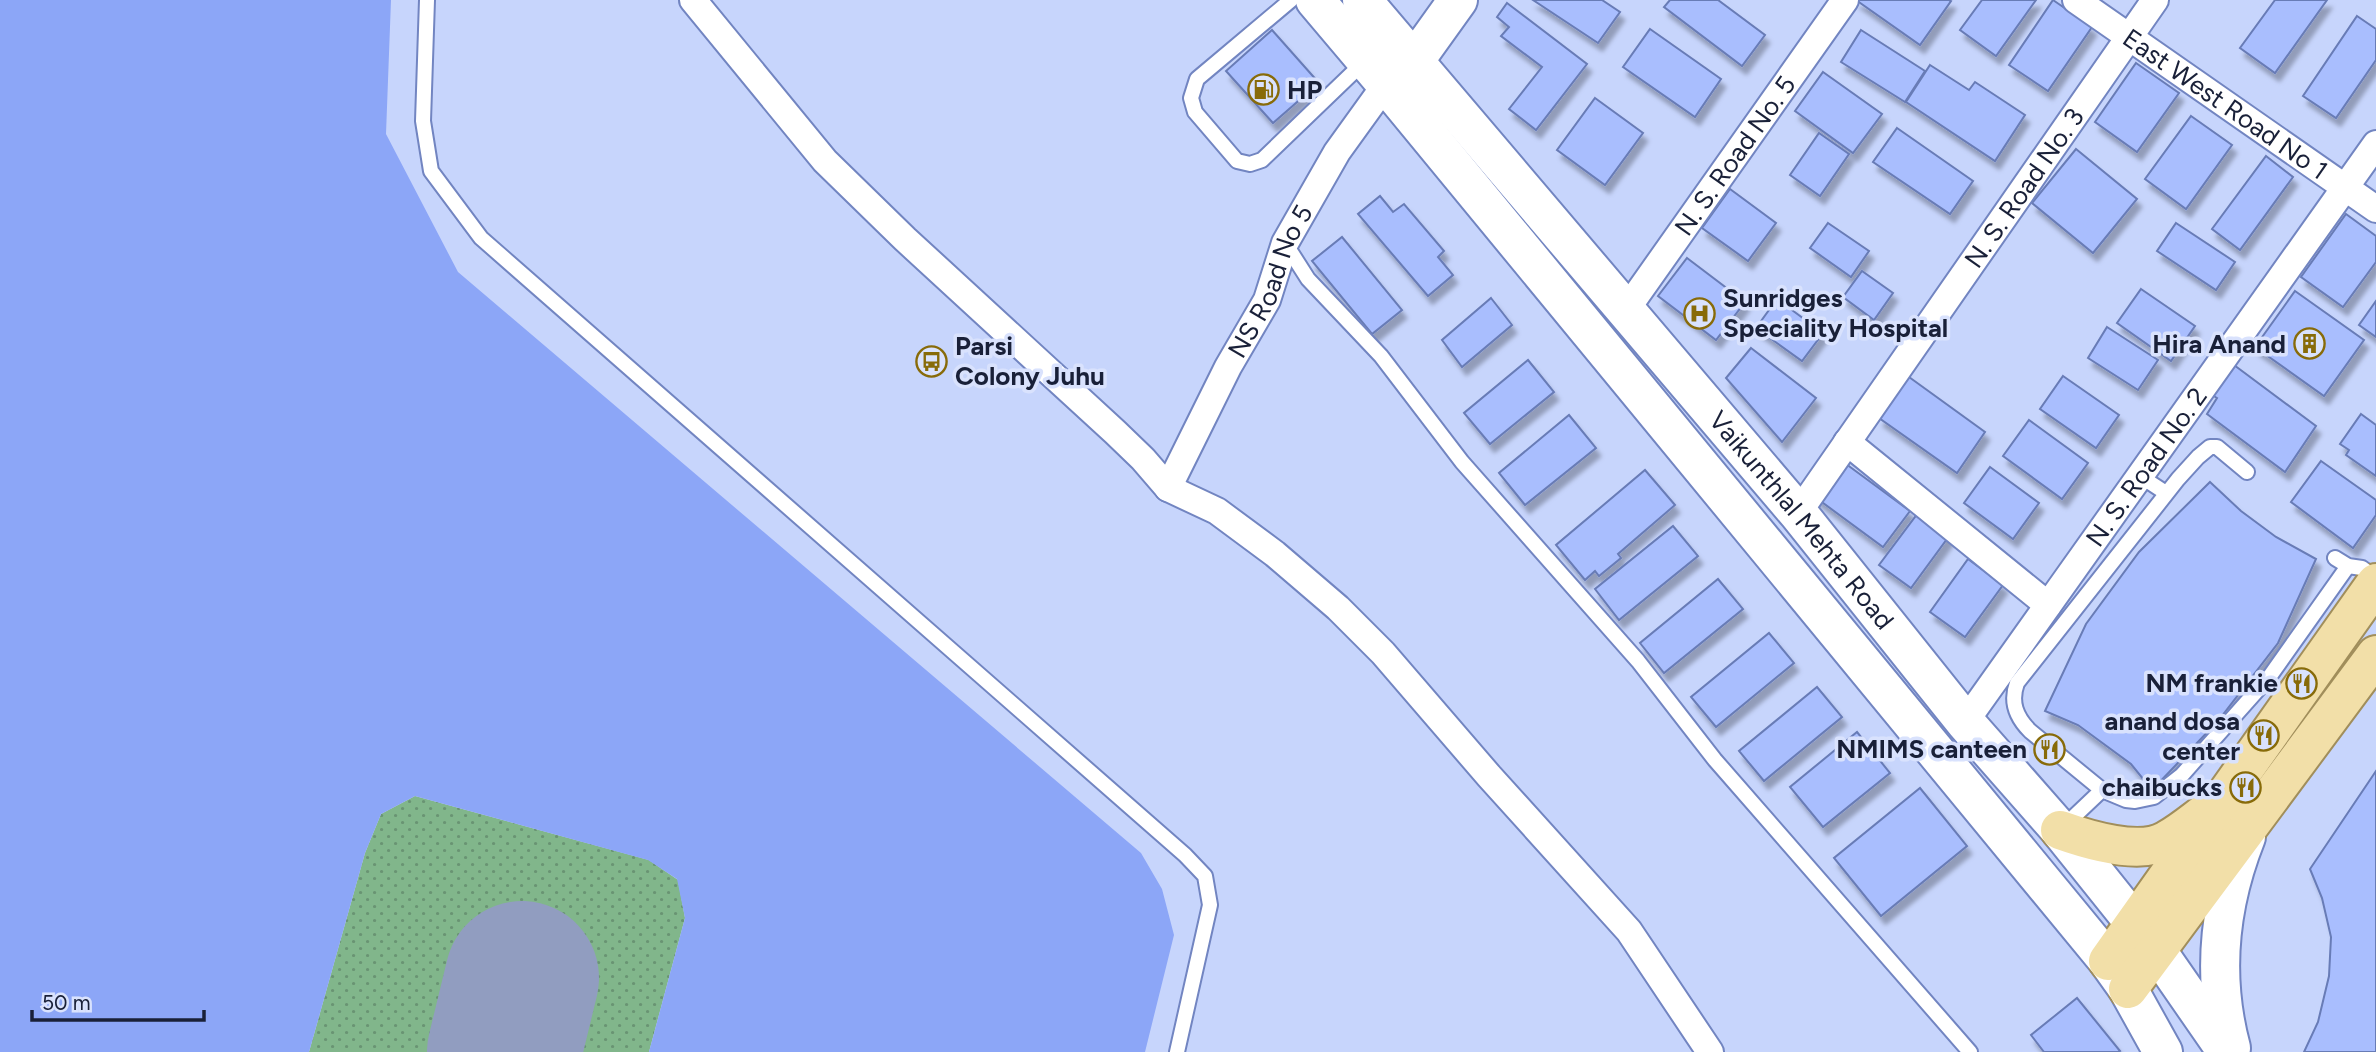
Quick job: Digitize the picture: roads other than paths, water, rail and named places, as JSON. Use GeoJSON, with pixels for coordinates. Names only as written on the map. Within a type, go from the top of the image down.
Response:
{"type":"FeatureCollection","features":[{"type":"Feature","properties":{"kind":"main road","name":"Vaikunthlal Mehta Road"},"geometry":{"type":"LineString","coordinates":[[1315,0],[2118,975],[2163,1052]]}},
{"type":"Feature","properties":{"kind":"main road","name":"Vaikunthlal Mehta Road"},"geometry":{"type":"LineString","coordinates":[[1362,0],[1798,513],[1965,722],[2060,830],[2146,938],[2227,1052]]}},
{"type":"Feature","properties":{"kind":"main road"},"geometry":{"type":"LineString","coordinates":[[1376,72],[1415,60],[1458,0]]}},
{"type":"Feature","properties":{"kind":"main road"},"geometry":{"type":"LineString","coordinates":[[2146,938],[2353,569]]}},
{"type":"Feature","properties":{"kind":"main road"},"geometry":{"type":"LineString","coordinates":[[2118,975],[2146,938],[2250,825],[2376,654]]}},
{"type":"Feature","properties":{"kind":"main road"},"geometry":{"type":"LineString","coordinates":[[2060,830],[2088,840],[2132,847],[2165,842],[2221,802]]}},
{"type":"Feature","properties":{"kind":"main road"},"geometry":{"type":"LineString","coordinates":[[2232,1052],[2223,1017],[2221,939],[2233,869],[2250,825]]}},
{"type":"Feature","properties":{"kind":"street"},"geometry":{"type":"LineString","coordinates":[[693,0],[825,161],[905,239],[1069,388],[1143,459],[1168,488],[1217,511],[1275,554],[1338,608],[1383,653],[1489,776],[1629,931],[1710,1052]]}},
{"type":"Feature","properties":{"kind":"street","name":"N. S. Road No. 5"},"geometry":{"type":"LineString","coordinates":[[1626,310],[1845,0]]}},
{"type":"Feature","properties":{"kind":"street","name":"East West Road No 1"},"geometry":{"type":"LineString","coordinates":[[2076,0],[2376,209]]}},
{"type":"Feature","properties":{"kind":"street","name":"N. S. Road No. 3"},"geometry":{"type":"LineString","coordinates":[[1798,513],[2155,0]]}},
{"type":"Feature","properties":{"kind":"street","name":"NS Road No 5"},"geometry":{"type":"LineString","coordinates":[[1168,488],[1228,368],[1267,300],[1285,243],[1337,152],[1376,72]]}},
{"type":"Feature","properties":{"kind":"street","name":"N. S. Road No. 2"},"geometry":{"type":"LineString","coordinates":[[1965,722],[2023,669],[2048,605],[2376,145]]}},
{"type":"Feature","properties":{"kind":"street"},"geometry":{"type":"LineString","coordinates":[[1847,442],[2048,605]]}},
{"type":"Feature","properties":{"kind":"lane"},"geometry":{"type":"LineString","coordinates":[[427,0],[423,121],[430,171],[481,238],[1185,855],[1205,876],[1210,905],[1177,1052]]}},
{"type":"Feature","properties":{"kind":"lane"},"geometry":{"type":"LineString","coordinates":[[1291,0],[1197,79],[1191,98],[1195,111],[1237,161],[1250,164],[1262,160],[1376,72]]}},
{"type":"Feature","properties":{"kind":"lane"},"geometry":{"type":"LineString","coordinates":[[1285,243],[1308,279],[1381,356],[1462,462],[1638,661],[1715,760],[1969,1052]]}},
{"type":"Feature","properties":{"kind":"lane"},"geometry":{"type":"LineString","coordinates":[[2247,472],[2217,447],[2210,447],[2198,457],[2023,669],[2013,698],[2021,722],[2102,790],[2135,801],[2154,797],[2176,781],[2270,676],[2353,569],[2362,568],[2376,578]]}},
{"type":"Feature","properties":{"kind":"lane"},"geometry":{"type":"LineString","coordinates":[[2140,476],[2166,493]]}},
{"type":"Feature","properties":{"kind":"lane"},"geometry":{"type":"LineString","coordinates":[[2060,830],[2102,790]]}},
{"type":"Feature","properties":{"kind":"water"},"geometry":{"type":"Polygon","coordinates":[[[0,0],[391,0],[386,134],[458,272],[1141,853],[1162,889],[1174,935],[1145,1052],[649,1052],[685,918],[677,879],[648,860],[415,796],[381,814],[365,853],[309,1052],[0,1052],[0,0]]]}},
{"type":"Feature","properties":{"kind":"place","name":"HP"},"geometry":{"type":"Point","coordinates":[1264,90]}},
{"type":"Feature","properties":{"kind":"place","name":"Sunridges Speciality Hospital"},"geometry":{"type":"Point","coordinates":[1700,313]}},
{"type":"Feature","properties":{"kind":"place","name":"Hira Anand"},"geometry":{"type":"Point","coordinates":[2309,344]}},
{"type":"Feature","properties":{"kind":"place","name":"Parsi Colony Juhu"},"geometry":{"type":"Point","coordinates":[932,361]}},
{"type":"Feature","properties":{"kind":"place","name":"NM frankie"},"geometry":{"type":"Point","coordinates":[2301,683]}},
{"type":"Feature","properties":{"kind":"place","name":"anand dosa center"},"geometry":{"type":"Point","coordinates":[2263,736]}},
{"type":"Feature","properties":{"kind":"place","name":"NMIMS canteen"},"geometry":{"type":"Point","coordinates":[2050,749]}},
{"type":"Feature","properties":{"kind":"place","name":"chaibucks"},"geometry":{"type":"Point","coordinates":[2245,787]}}]}
